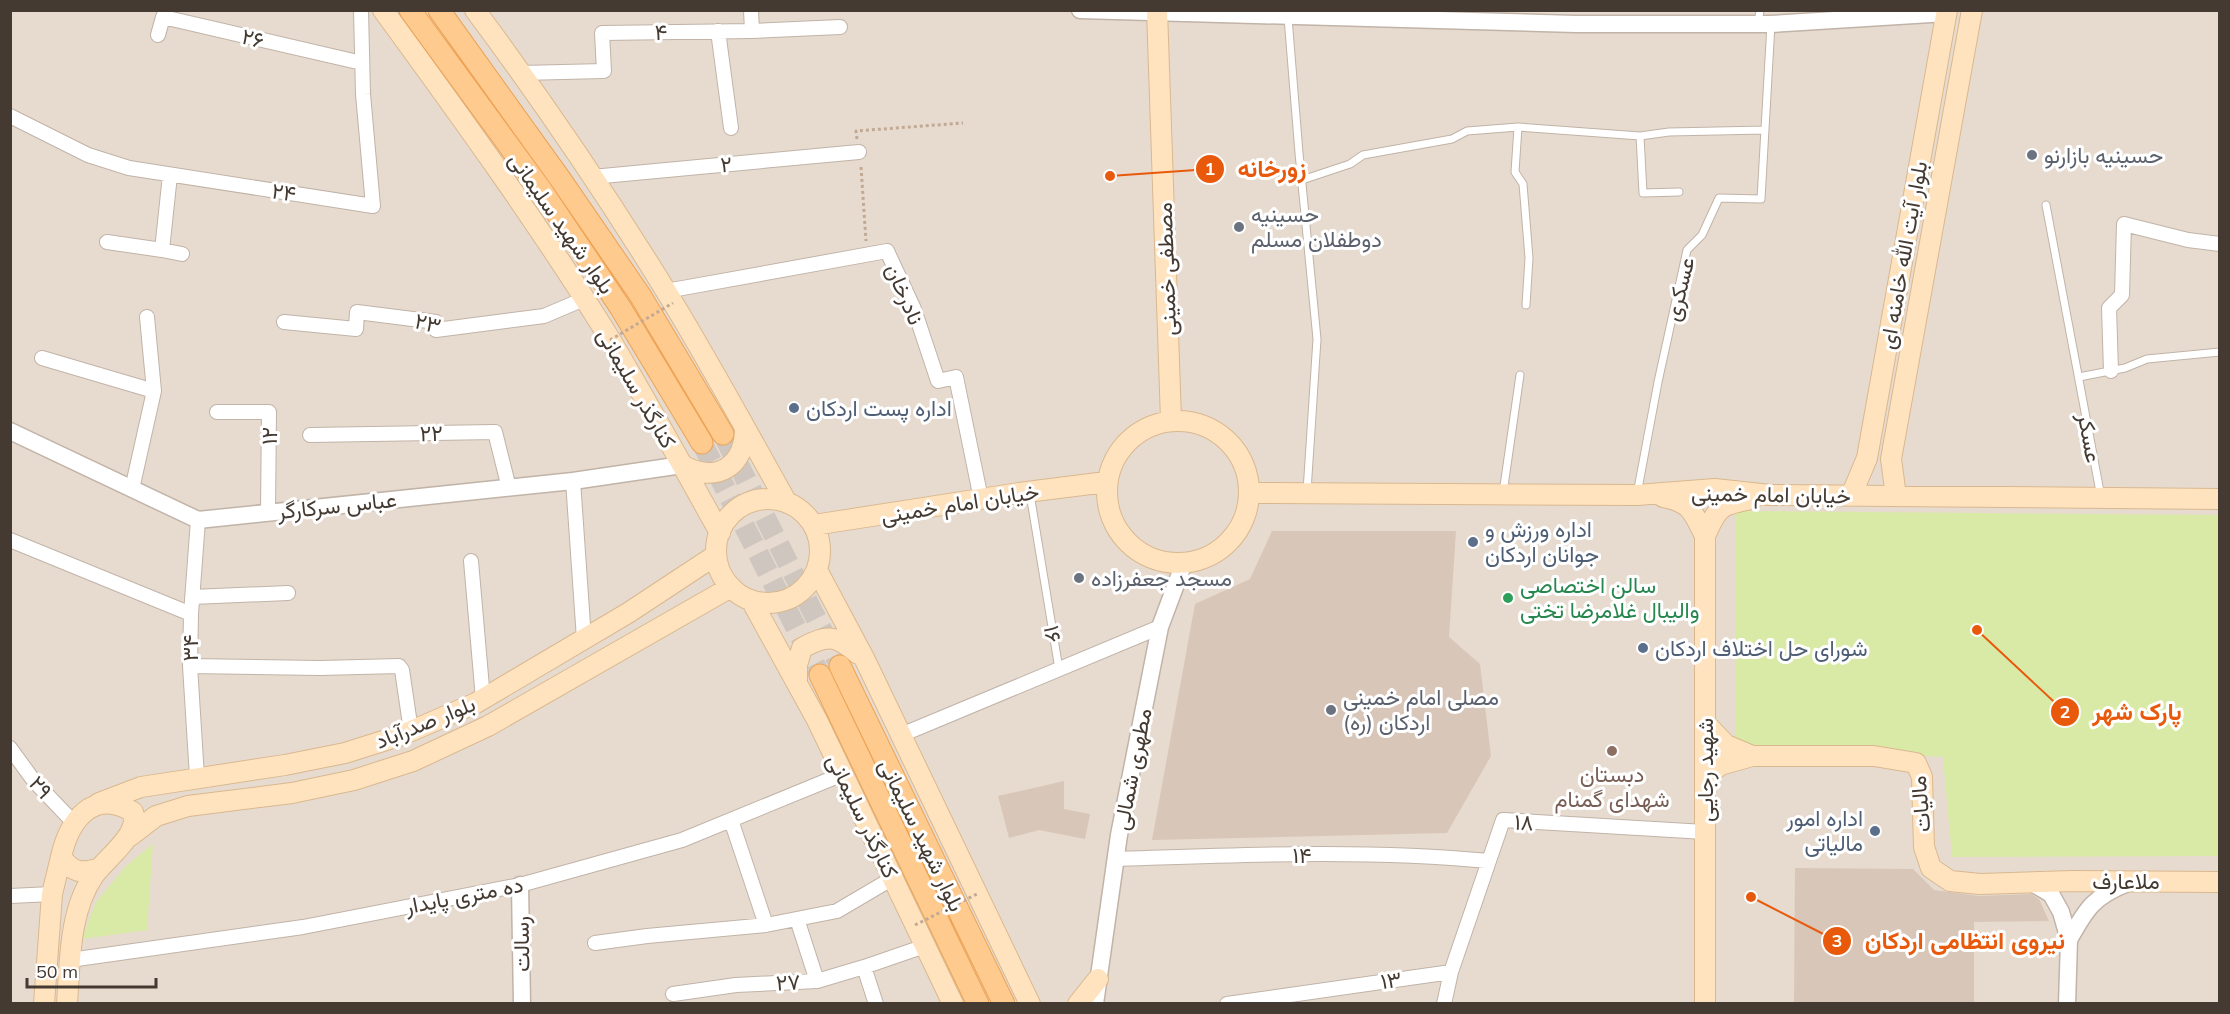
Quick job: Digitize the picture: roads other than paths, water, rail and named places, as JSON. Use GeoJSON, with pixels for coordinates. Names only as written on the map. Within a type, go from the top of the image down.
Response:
{"type":"FeatureCollection","features":[{"type":"Feature","properties":{"kind":"main road","name":"کنارگذر سلیمانی"},"geometry":{"type":"LineString","coordinates":[[383,10],[525,208],[584,299],[720,532]]}},
{"type":"Feature","properties":{"kind":"main road","name":"بلوار شهید سلیمانی"},"geometry":{"type":"LineString","coordinates":[[410,10],[542,191],[620,307],[702,443]]}},
{"type":"Feature","properties":{"kind":"main road","name":"بلوار شهید سلیمانی"},"geometry":{"type":"LineString","coordinates":[[439,10],[640,295],[723,434]]}},
{"type":"Feature","properties":{"kind":"main road"},"geometry":{"type":"LineString","coordinates":[[475,10],[592,177],[669,297],[787,503]]}},
{"type":"Feature","properties":{"kind":"main road","name":"بلوار آیت الله خامنه ای"},"geometry":{"type":"LineString","coordinates":[[1896,496],[1891,459],[1972,10]]}},
{"type":"Feature","properties":{"kind":"main road","name":"مصطفی خمینی"},"geometry":{"type":"LineString","coordinates":[[1157,11],[1171,420]]}},
{"type":"Feature","properties":{"kind":"main road","name":"بلوار آیت الله خامنه ای"},"geometry":{"type":"LineString","coordinates":[[1851,496],[1867,458],[1948,11]]}},
{"type":"Feature","properties":{"kind":"main road"},"geometry":{"type":"LineString","coordinates":[[1171,420],[1195,422],[1217,432],[1235,448],[1246,470],[1250,493],[1246,514],[1237,532],[1222,548],[1204,558],[1184,563],[1162,562],[1142,554],[1125,541],[1113,523],[1107,503],[1106,482],[1114,459],[1128,440],[1148,426],[1171,420]]}},
{"type":"Feature","properties":{"kind":"main road"},"geometry":{"type":"LineString","coordinates":[[682,465],[694,472],[707,474],[721,472],[732,465],[741,454],[745,441],[745,428]]}},
{"type":"Feature","properties":{"kind":"main road","name":"خیابان امام خمینی"},"geometry":{"type":"LineString","coordinates":[[814,525],[1030,491],[1106,482]]}},
{"type":"Feature","properties":{"kind":"main road","name":"خیابان امام خمینی"},"geometry":{"type":"LineString","coordinates":[[1250,493],[1644,495],[1715,489],[1770,495],[2220,499]]}},
{"type":"Feature","properties":{"kind":"main road"},"geometry":{"type":"LineString","coordinates":[[1644,495],[1680,500],[1694,513],[1705,536]]}},
{"type":"Feature","properties":{"kind":"main road"},"geometry":{"type":"LineString","coordinates":[[1705,536],[1716,513],[1730,503],[1770,495]]}},
{"type":"Feature","properties":{"kind":"main road"},"geometry":{"type":"LineString","coordinates":[[771,499],[787,503],[802,511],[814,525],[821,550],[817,570],[812,580],[800,593],[785,601],[768,603],[751,600],[731,587],[721,572],[716,555],[720,532],[728,518],[740,508],[771,499]]}},
{"type":"Feature","properties":{"kind":"main road","name":"شهید رجایی"},"geometry":{"type":"LineString","coordinates":[[1705,536],[1705,1004]]}},
{"type":"Feature","properties":{"kind":"main road","name":"بلوار صدرآباد"},"geometry":{"type":"LineString","coordinates":[[99,803],[141,787],[285,765],[345,753],[411,731],[483,699],[584,639],[716,555]]}},
{"type":"Feature","properties":{"kind":"main road"},"geometry":{"type":"LineString","coordinates":[[817,570],[865,660],[1030,1004]]}},
{"type":"Feature","properties":{"kind":"main road","name":"بلوار صدرآباد"},"geometry":{"type":"LineString","coordinates":[[130,836],[156,816],[188,806],[292,793],[354,780],[412,761],[488,726],[731,587]]}},
{"type":"Feature","properties":{"kind":"main road","name":"کنارگذر سلیمانی"},"geometry":{"type":"LineString","coordinates":[[751,600],[843,774],[952,1004]]}},
{"type":"Feature","properties":{"kind":"main road"},"geometry":{"type":"LineString","coordinates":[[797,684],[797,665],[802,648],[820,638],[842,641],[865,660]]}},
{"type":"Feature","properties":{"kind":"main road","name":"بلوار شهید سلیمانی"},"geometry":{"type":"LineString","coordinates":[[840,666],[1004,1004]]}},
{"type":"Feature","properties":{"kind":"main road","name":"بلوار شهید سلیمانی"},"geometry":{"type":"LineString","coordinates":[[820,675],[978,1004]]}},
{"type":"Feature","properties":{"kind":"main road"},"geometry":{"type":"LineString","coordinates":[[1706,724],[1726,746],[1752,756]]}},
{"type":"Feature","properties":{"kind":"main road"},"geometry":{"type":"LineString","coordinates":[[1705,785],[1712,772],[1720,765],[1752,756]]}},
{"type":"Feature","properties":{"kind":"main road","name":"مالیات"},"geometry":{"type":"LineString","coordinates":[[1752,756],[1874,756],[1916,763],[1922,777],[1924,846],[1931,868],[1950,881],[1980,884],[2032,882]]}},
{"type":"Feature","properties":{"kind":"main road"},"geometry":{"type":"LineString","coordinates":[[45,1004],[52,894],[64,842],[74,823],[86,811],[99,803],[120,805],[133,812],[135,818],[130,836],[100,868],[80,900],[70,960],[67,1004]]}},
{"type":"Feature","properties":{"kind":"main road"},"geometry":{"type":"LineString","coordinates":[[61,857],[73,871],[82,873],[100,868]]}},
{"type":"Feature","properties":{"kind":"main road","name":"ملاعارف"},"geometry":{"type":"LineString","coordinates":[[2032,882],[2220,882]]}},
{"type":"Feature","properties":{"kind":"main road"},"geometry":{"type":"LineString","coordinates":[[1078,1004],[1098,979]]}},
{"type":"Feature","properties":{"kind":"street","name":"۲۴"},"geometry":{"type":"LineString","coordinates":[[10,116],[88,155],[129,168],[373,206],[363,94],[361,10]]}},
{"type":"Feature","properties":{"kind":"street"},"geometry":{"type":"LineString","coordinates":[[751,10],[752,31]]}},
{"type":"Feature","properties":{"kind":"street"},"geometry":{"type":"LineString","coordinates":[[1080,10],[1288,15],[1487,16],[1576,24],[1763,20],[1948,11]]}},
{"type":"Feature","properties":{"kind":"street","name":"۲۶"},"geometry":{"type":"LineString","coordinates":[[159,35],[163,17],[362,63]]}},
{"type":"Feature","properties":{"kind":"street","name":"۴"},"geometry":{"type":"LineString","coordinates":[[521,73],[604,71],[602,33],[840,27]]}},
{"type":"Feature","properties":{"kind":"street"},"geometry":{"type":"LineString","coordinates":[[718,31],[731,128]]}},
{"type":"Feature","properties":{"kind":"street","name":"۲"},"geometry":{"type":"LineString","coordinates":[[592,177],[859,152]]}},
{"type":"Feature","properties":{"kind":"street"},"geometry":{"type":"LineString","coordinates":[[162,250],[171,175]]}},
{"type":"Feature","properties":{"kind":"street"},"geometry":{"type":"LineString","coordinates":[[2111,370],[2109,308],[2122,295],[2124,224],[2188,240],[2220,244]]}},
{"type":"Feature","properties":{"kind":"street"},"geometry":{"type":"LineString","coordinates":[[107,242],[182,254]]}},
{"type":"Feature","properties":{"kind":"street","name":"نادرخان"},"geometry":{"type":"LineString","coordinates":[[669,297],[887,251],[914,309],[938,381],[956,377],[981,499]]}},
{"type":"Feature","properties":{"kind":"street","name":"۲۳"},"geometry":{"type":"LineString","coordinates":[[284,322],[356,328],[357,312],[436,322],[436,330],[544,316],[584,299]]}},
{"type":"Feature","properties":{"kind":"street"},"geometry":{"type":"LineString","coordinates":[[132,489],[154,391],[147,317]]}},
{"type":"Feature","properties":{"kind":"street"},"geometry":{"type":"LineString","coordinates":[[42,358],[154,391]]}},
{"type":"Feature","properties":{"kind":"street","name":"۱۲"},"geometry":{"type":"LineString","coordinates":[[217,412],[269,412],[268,512]]}},
{"type":"Feature","properties":{"kind":"street"},"geometry":{"type":"LineString","coordinates":[[10,431],[198,520]]}},
{"type":"Feature","properties":{"kind":"street","name":"۲۲"},"geometry":{"type":"LineString","coordinates":[[310,435],[495,432],[509,488]]}},
{"type":"Feature","properties":{"kind":"street","name":"عباس سرکارگر"},"geometry":{"type":"LineString","coordinates":[[198,520],[573,481],[682,465]]}},
{"type":"Feature","properties":{"kind":"street"},"geometry":{"type":"LineString","coordinates":[[573,481],[584,639]]}},
{"type":"Feature","properties":{"kind":"street","name":"۳۴"},"geometry":{"type":"LineString","coordinates":[[197,777],[190,666],[191,614],[198,520]]}},
{"type":"Feature","properties":{"kind":"street"},"geometry":{"type":"LineString","coordinates":[[10,540],[191,614]]}},
{"type":"Feature","properties":{"kind":"street"},"geometry":{"type":"LineString","coordinates":[[471,561],[483,699]]}},
{"type":"Feature","properties":{"kind":"street","name":"مطهری شمالی"},"geometry":{"type":"LineString","coordinates":[[1095,1004],[1115,859],[1160,627],[1184,563]]}},
{"type":"Feature","properties":{"kind":"street"},"geometry":{"type":"LineString","coordinates":[[192,597],[288,593]]}},
{"type":"Feature","properties":{"kind":"street","name":"۱۶"},"geometry":{"type":"LineString","coordinates":[[1059,669],[1160,627]]}},
{"type":"Feature","properties":{"kind":"street"},"geometry":{"type":"LineString","coordinates":[[190,666],[320,668],[399,666],[402,670],[411,731]]}},
{"type":"Feature","properties":{"kind":"street"},"geometry":{"type":"LineString","coordinates":[[901,735],[1059,669]]}},
{"type":"Feature","properties":{"kind":"street","name":"۲۹"},"geometry":{"type":"LineString","coordinates":[[10,748],[34,781],[74,823]]}},
{"type":"Feature","properties":{"kind":"street","name":"ده متری پایدار"},"geometry":{"type":"LineString","coordinates":[[70,960],[303,927],[520,885],[682,840],[843,774]]}},
{"type":"Feature","properties":{"kind":"street"},"geometry":{"type":"LineString","coordinates":[[731,820],[766,925]]}},
{"type":"Feature","properties":{"kind":"street","name":"۱۸"},"geometry":{"type":"LineString","coordinates":[[1451,972],[1503,820],[1705,832]]}},
{"type":"Feature","properties":{"kind":"street","name":"۱۴"},"geometry":{"type":"LineString","coordinates":[[1115,859],[1239,855],[1423,854],[1489,861]]}},
{"type":"Feature","properties":{"kind":"street"},"geometry":{"type":"LineString","coordinates":[[595,943],[766,925],[837,911],[893,878]]}},
{"type":"Feature","properties":{"kind":"street"},"geometry":{"type":"LineString","coordinates":[[2069,940],[2086,909],[2109,890],[2132,881]]}},
{"type":"Feature","properties":{"kind":"street"},"geometry":{"type":"LineString","coordinates":[[2032,882],[2051,894],[2061,912],[2069,940],[2067,1004]]}},
{"type":"Feature","properties":{"kind":"street","name":"رسالت"},"geometry":{"type":"LineString","coordinates":[[520,885],[522,1004]]}},
{"type":"Feature","properties":{"kind":"street"},"geometry":{"type":"LineString","coordinates":[[10,896],[52,894]]}},
{"type":"Feature","properties":{"kind":"street"},"geometry":{"type":"LineString","coordinates":[[797,919],[817,981]]}},
{"type":"Feature","properties":{"kind":"street","name":"۲۷"},"geometry":{"type":"LineString","coordinates":[[673,994],[736,985],[817,981],[925,946]]}},
{"type":"Feature","properties":{"kind":"street"},"geometry":{"type":"LineString","coordinates":[[864,967],[876,1004]]}},
{"type":"Feature","properties":{"kind":"street"},"geometry":{"type":"LineString","coordinates":[[1444,1004],[1451,972]]}},
{"type":"Feature","properties":{"kind":"street","name":"۱۳"},"geometry":{"type":"LineString","coordinates":[[1227,1004],[1451,972]]}},
{"type":"Feature","properties":{"kind":"lane"},"geometry":{"type":"LineString","coordinates":[[1288,15],[1317,339],[1307,494]]}},
{"type":"Feature","properties":{"kind":"lane","name":"عسکری"},"geometry":{"type":"LineString","coordinates":[[1644,495],[1658,382],[1687,250],[1702,235],[1719,198],[1761,199],[1765,130],[1763,20]]}},
{"type":"Feature","properties":{"kind":"lane"},"geometry":{"type":"LineString","coordinates":[[1302,180],[1350,164],[1363,155],[1452,139],[1467,131],[1518,127],[1640,136],[1669,132],[1765,130]]}},
{"type":"Feature","properties":{"kind":"lane"},"geometry":{"type":"LineString","coordinates":[[1518,127],[1515,172],[1523,184],[1529,258],[1526,305]]}},
{"type":"Feature","properties":{"kind":"lane"},"geometry":{"type":"LineString","coordinates":[[1640,136],[1643,193],[1679,192]]}},
{"type":"Feature","properties":{"kind":"lane","name":"عسکر"},"geometry":{"type":"LineString","coordinates":[[2046,205],[2101,498]]}},
{"type":"Feature","properties":{"kind":"lane"},"geometry":{"type":"LineString","coordinates":[[2079,377],[2147,359],[2220,352]]}},
{"type":"Feature","properties":{"kind":"lane"},"geometry":{"type":"LineString","coordinates":[[1502,495],[1520,375]]}},
{"type":"Feature","properties":{"kind":"lane","name":"۱۶"},"geometry":{"type":"LineString","coordinates":[[1030,491],[1059,669]]}},
{"type":"Feature","properties":{"kind":"tunnel"},"geometry":{"type":"LineString","coordinates":[[723,434],[840,666]]}},
{"type":"Feature","properties":{"kind":"tunnel"},"geometry":{"type":"LineString","coordinates":[[702,443],[820,675]]}},
{"type":"Feature","properties":{"kind":"place","name":"حسینیه بازارنو"},"geometry":{"type":"Point","coordinates":[2032,155]}},
{"type":"Feature","properties":{"kind":"place","name":"زورخانه"},"geometry":{"type":"Point","coordinates":[1110,176]}},
{"type":"Feature","properties":{"kind":"place","name":"حسینیه دوطفلان مسلم"},"geometry":{"type":"Point","coordinates":[1239,227]}},
{"type":"Feature","properties":{"kind":"place","name":"اداره پست اردکان"},"geometry":{"type":"Point","coordinates":[794,408]}},
{"type":"Feature","properties":{"kind":"place","name":"اداره ورزش و جوانان اردکان"},"geometry":{"type":"Point","coordinates":[1473,542]}},
{"type":"Feature","properties":{"kind":"place","name":"مسجد جعفرزاده"},"geometry":{"type":"Point","coordinates":[1079,578]}},
{"type":"Feature","properties":{"kind":"place","name":"سالن اختصاصی والیبال غلامرضا تختی"},"geometry":{"type":"Point","coordinates":[1508,598]}},
{"type":"Feature","properties":{"kind":"place","name":"پارک شهر"},"geometry":{"type":"Point","coordinates":[1977,630]}},
{"type":"Feature","properties":{"kind":"place","name":"شورای حل اختلاف اردکان"},"geometry":{"type":"Point","coordinates":[1643,648]}},
{"type":"Feature","properties":{"kind":"place","name":"مصلی امام خمینی (ره) اردکان"},"geometry":{"type":"Point","coordinates":[1331,710]}},
{"type":"Feature","properties":{"kind":"place","name":"دبستان شهدای گمنام"},"geometry":{"type":"Point","coordinates":[1612,751]}},
{"type":"Feature","properties":{"kind":"place","name":"اداره امور مالیاتی"},"geometry":{"type":"Point","coordinates":[1875,831]}},
{"type":"Feature","properties":{"kind":"place","name":"نیروی انتظامی اردکان"},"geometry":{"type":"Point","coordinates":[1751,897]}}]}
